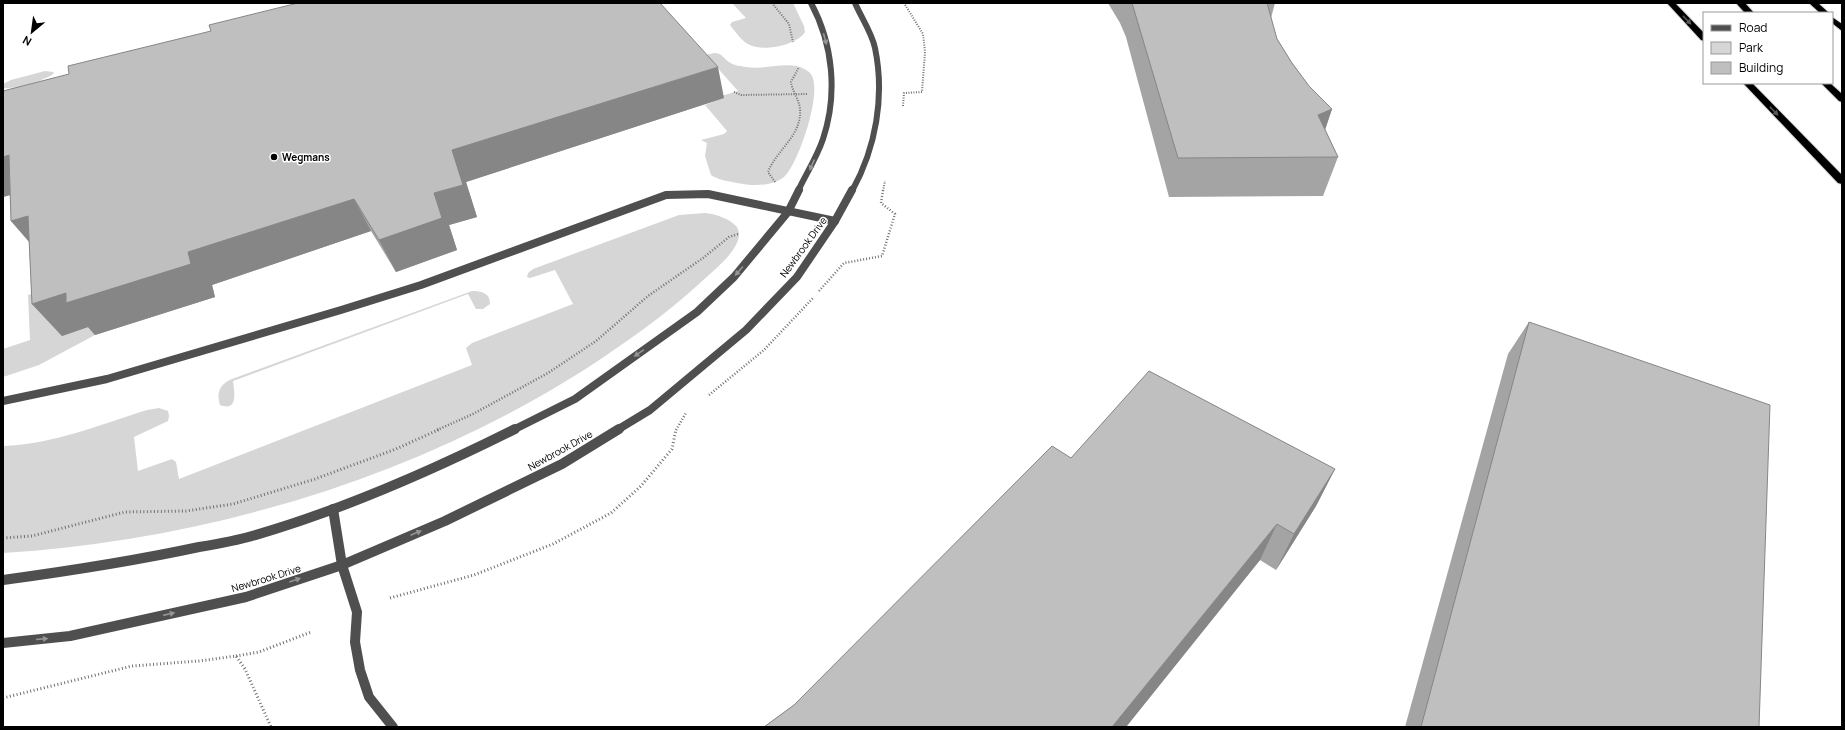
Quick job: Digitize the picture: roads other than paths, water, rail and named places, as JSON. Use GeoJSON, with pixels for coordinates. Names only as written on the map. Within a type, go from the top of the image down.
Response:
{"type":"FeatureCollection","features":[{"type":"Feature","properties":{"kind":"highway"},"geometry":{"type":"LineString","coordinates":[[1671,3],[1703,37]]}},
{"type":"Feature","properties":{"kind":"highway"},"geometry":{"type":"LineString","coordinates":[[1740,3],[1749,12]]}},
{"type":"Feature","properties":{"kind":"highway"},"geometry":{"type":"LineString","coordinates":[[1813,3],[1824,12]]}},
{"type":"Feature","properties":{"kind":"highway"},"geometry":{"type":"LineString","coordinates":[[1833,20],[1842,28]]}},
{"type":"Feature","properties":{"kind":"highway"},"geometry":{"type":"LineString","coordinates":[[1748,84],[1842,181]]}},
{"type":"Feature","properties":{"kind":"highway"},"geometry":{"type":"LineString","coordinates":[[1826,84],[1842,99]]}},
{"type":"Feature","properties":{"kind":"street"},"geometry":{"type":"LineString","coordinates":[[3,580],[89,568],[181,552],[252,536],[333,509],[445,464],[575,399],[697,312],[734,277],[788,212],[823,140],[831,112],[832,81],[829,54],[820,20],[810,3]]}},
{"type":"Feature","properties":{"kind":"street","name":"Newbrook Drive"},"geometry":{"type":"LineString","coordinates":[[3,642],[70,636],[246,597],[342,565],[445,521],[562,464],[650,410],[746,330],[797,277],[835,221],[862,173],[874,132],[880,100],[875,47],[855,3]]}},
{"type":"Feature","properties":{"kind":"street"},"geometry":{"type":"LineString","coordinates":[[3,401],[107,379],[341,310],[420,285],[666,195],[708,194],[835,221]]}},
{"type":"Feature","properties":{"kind":"street"},"geometry":{"type":"LineString","coordinates":[[333,509],[342,565],[357,612],[355,642],[360,670],[368,697],[393,727]]}},
{"type":"Feature","properties":{"kind":"place","name":"Wegmans"},"geometry":{"type":"Point","coordinates":[274,157]}}]}
